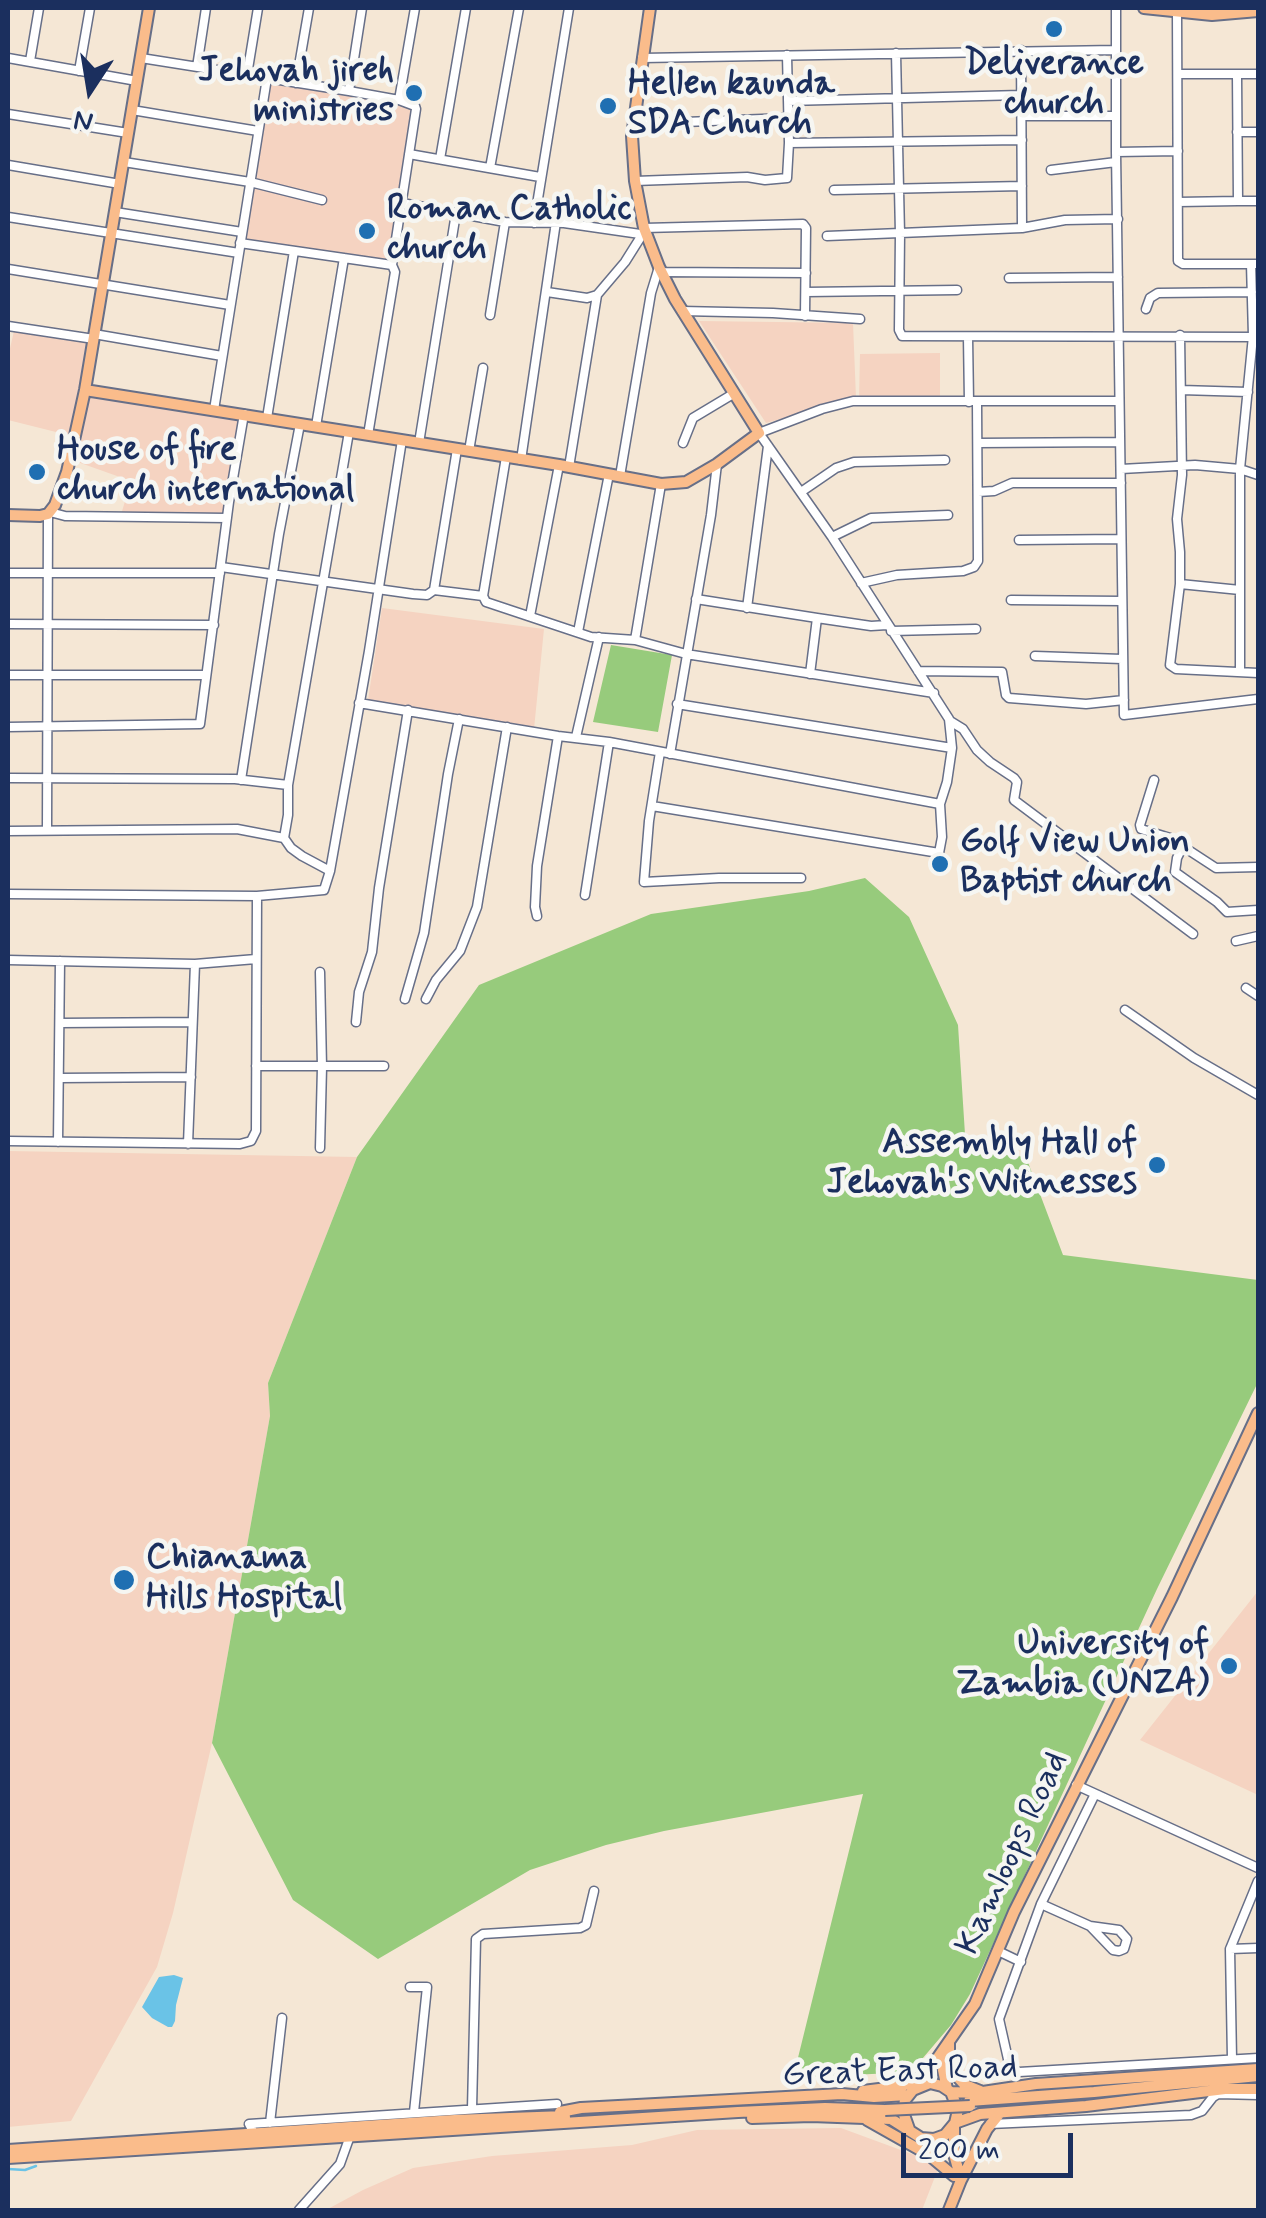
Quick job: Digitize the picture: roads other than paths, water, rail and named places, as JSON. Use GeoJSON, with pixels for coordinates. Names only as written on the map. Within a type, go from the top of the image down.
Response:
{"type":"FeatureCollection","features":[{"type":"Feature","properties":{"kind":"main road"},"geometry":{"type":"LineString","coordinates":[[8,515],[49,513],[68,472],[149,8]]}},
{"type":"Feature","properties":{"kind":"main road"},"geometry":{"type":"LineString","coordinates":[[85,390],[661,484],[686,482],[717,464],[759,433],[682,311],[644,233],[634,182],[632,124],[650,8]]}},
{"type":"Feature","properties":{"kind":"main road"},"geometry":{"type":"LineString","coordinates":[[1144,8],[1212,15],[1250,10]]}},
{"type":"Feature","properties":{"kind":"main road","name":"Kamloops Road"},"geometry":{"type":"LineString","coordinates":[[918,2086],[975,2004],[1014,1912],[1172,1597],[1258,1412]]}},
{"type":"Feature","properties":{"kind":"main road"},"geometry":{"type":"LineString","coordinates":[[948,2044],[942,2070],[957,2104],[954,2154],[958,2179]]}},
{"type":"Feature","properties":{"kind":"main road"},"geometry":{"type":"LineString","coordinates":[[948,2044],[950,2064],[958,2079],[972,2089],[988,2091]]}},
{"type":"Feature","properties":{"kind":"main road"},"geometry":{"type":"LineString","coordinates":[[842,2094],[903,2086],[928,2070]]}},
{"type":"Feature","properties":{"kind":"main road","name":"Great East Road"},"geometry":{"type":"LineString","coordinates":[[949,2091],[969,2094],[1036,2084],[1258,2082]]}},
{"type":"Feature","properties":{"kind":"main road","name":"Great East Road"},"geometry":{"type":"LineString","coordinates":[[8,2158],[544,2120],[970,2104],[1258,2082]]}},
{"type":"Feature","properties":{"kind":"main road","name":"Great East Road"},"geometry":{"type":"LineString","coordinates":[[955,2124],[971,2116],[1086,2106],[1258,2082]]}},
{"type":"Feature","properties":{"kind":"main road"},"geometry":{"type":"LineString","coordinates":[[949,2091],[936,2084],[918,2086],[908,2094],[903,2112],[914,2134],[928,2139],[948,2155],[958,2179]]}},
{"type":"Feature","properties":{"kind":"main road","name":"Great East Road"},"geometry":{"type":"LineString","coordinates":[[544,2120],[581,2108],[908,2094]]}},
{"type":"Feature","properties":{"kind":"main road"},"geometry":{"type":"LineString","coordinates":[[945,2210],[958,2179],[1000,2112]]}},
{"type":"Feature","properties":{"kind":"main road","name":"Great East Road"},"geometry":{"type":"LineString","coordinates":[[8,2150],[455,2120],[544,2120],[585,2128],[811,2116],[891,2120],[909,2129]]}},
{"type":"Feature","properties":{"kind":"main road"},"geometry":{"type":"LineString","coordinates":[[864,2118],[930,2156],[958,2179]]}},
{"type":"Feature","properties":{"kind":"main road"},"geometry":{"type":"LineString","coordinates":[[928,2139],[940,2138],[955,2124]]}},
{"type":"Feature","properties":{"kind":"street"},"geometry":{"type":"LineString","coordinates":[[30,61],[39,8]]}},
{"type":"Feature","properties":{"kind":"street"},"geometry":{"type":"LineString","coordinates":[[79,71],[90,8]]}},
{"type":"Feature","properties":{"kind":"street"},"geometry":{"type":"LineString","coordinates":[[197,67],[206,8]]}},
{"type":"Feature","properties":{"kind":"street"},"geometry":{"type":"LineString","coordinates":[[248,75],[258,8]]}},
{"type":"Feature","properties":{"kind":"street"},"geometry":{"type":"LineString","coordinates":[[296,83],[309,8]]}},
{"type":"Feature","properties":{"kind":"street"},"geometry":{"type":"LineString","coordinates":[[349,91],[362,8]]}},
{"type":"Feature","properties":{"kind":"street"},"geometry":{"type":"LineString","coordinates":[[399,100],[415,8]]}},
{"type":"Feature","properties":{"kind":"street"},"geometry":{"type":"LineString","coordinates":[[440,159],[466,8]]}},
{"type":"Feature","properties":{"kind":"street"},"geometry":{"type":"LineString","coordinates":[[490,168],[518,8]]}},
{"type":"Feature","properties":{"kind":"street"},"geometry":{"type":"LineString","coordinates":[[534,222],[568,8]]}},
{"type":"Feature","properties":{"kind":"street"},"geometry":{"type":"LineString","coordinates":[[1116,8],[1124,715],[1258,698]]}},
{"type":"Feature","properties":{"kind":"street"},"geometry":{"type":"LineString","coordinates":[[1177,12],[1179,263],[1255,264],[1252,292],[1256,336],[1240,470],[1240,671]]}},
{"type":"Feature","properties":{"kind":"street"},"geometry":{"type":"LineString","coordinates":[[1021,50],[1022,228]]}},
{"type":"Feature","properties":{"kind":"street"},"geometry":{"type":"LineString","coordinates":[[642,58],[1116,50]]}},
{"type":"Feature","properties":{"kind":"street"},"geometry":{"type":"LineString","coordinates":[[896,53],[902,336],[1256,336]]}},
{"type":"Feature","properties":{"kind":"street"},"geometry":{"type":"LineString","coordinates":[[634,182],[747,177],[765,180],[788,176],[787,55]]}},
{"type":"Feature","properties":{"kind":"street"},"geometry":{"type":"LineString","coordinates":[[8,58],[137,81]]}},
{"type":"Feature","properties":{"kind":"street"},"geometry":{"type":"LineString","coordinates":[[141,58],[399,100],[416,109],[368,435]]}},
{"type":"Feature","properties":{"kind":"street"},"geometry":{"type":"LineString","coordinates":[[1178,74],[1258,74]]}},
{"type":"Feature","properties":{"kind":"street"},"geometry":{"type":"LineString","coordinates":[[1237,74],[1238,200]]}},
{"type":"Feature","properties":{"kind":"street"},"geometry":{"type":"LineString","coordinates":[[214,410],[267,78]]}},
{"type":"Feature","properties":{"kind":"street"},"geometry":{"type":"LineString","coordinates":[[788,102],[1021,95]]}},
{"type":"Feature","properties":{"kind":"street"},"geometry":{"type":"LineString","coordinates":[[132,110],[258,131]]}},
{"type":"Feature","properties":{"kind":"street"},"geometry":{"type":"LineString","coordinates":[[8,114],[128,133]]}},
{"type":"Feature","properties":{"kind":"street"},"geometry":{"type":"LineString","coordinates":[[1022,116],[1115,116]]}},
{"type":"Feature","properties":{"kind":"street"},"geometry":{"type":"LineString","coordinates":[[632,124],[788,118]]}},
{"type":"Feature","properties":{"kind":"street"},"geometry":{"type":"LineString","coordinates":[[1237,132],[1258,132]]}},
{"type":"Feature","properties":{"kind":"street"},"geometry":{"type":"LineString","coordinates":[[789,144],[1022,140]]}},
{"type":"Feature","properties":{"kind":"street"},"geometry":{"type":"LineString","coordinates":[[1116,152],[1178,150]]}},
{"type":"Feature","properties":{"kind":"street"},"geometry":{"type":"LineString","coordinates":[[409,154],[540,177]]}},
{"type":"Feature","properties":{"kind":"street"},"geometry":{"type":"LineString","coordinates":[[124,162],[250,182],[322,200]]}},
{"type":"Feature","properties":{"kind":"street"},"geometry":{"type":"LineString","coordinates":[[1051,170],[1116,162]]}},
{"type":"Feature","properties":{"kind":"street"},"geometry":{"type":"LineString","coordinates":[[8,165],[120,184]]}},
{"type":"Feature","properties":{"kind":"street"},"geometry":{"type":"LineString","coordinates":[[834,190],[1022,186]]}},
{"type":"Feature","properties":{"kind":"street"},"geometry":{"type":"LineString","coordinates":[[1178,202],[1258,201]]}},
{"type":"Feature","properties":{"kind":"street"},"geometry":{"type":"LineString","coordinates":[[402,203],[505,222],[556,222],[644,233],[803,224],[805,316]]}},
{"type":"Feature","properties":{"kind":"street"},"geometry":{"type":"LineString","coordinates":[[115,212],[242,232]]}},
{"type":"Feature","properties":{"kind":"street"},"geometry":{"type":"LineString","coordinates":[[419,443],[456,213]]}},
{"type":"Feature","properties":{"kind":"street"},"geometry":{"type":"LineString","coordinates":[[8,217],[111,235],[294,251],[392,265]]}},
{"type":"Feature","properties":{"kind":"street"},"geometry":{"type":"LineString","coordinates":[[827,236],[1022,228],[1066,220],[1118,219]]}},
{"type":"Feature","properties":{"kind":"street"},"geometry":{"type":"LineString","coordinates":[[490,315],[505,222]]}},
{"type":"Feature","properties":{"kind":"street"},"geometry":{"type":"LineString","coordinates":[[520,460],[556,222]]}},
{"type":"Feature","properties":{"kind":"street"},"geometry":{"type":"LineString","coordinates":[[530,616],[597,295],[644,233]]}},
{"type":"Feature","properties":{"kind":"street"},"geometry":{"type":"LineString","coordinates":[[267,418],[294,251]]}},
{"type":"Feature","properties":{"kind":"street"},"geometry":{"type":"LineString","coordinates":[[316,426],[344,258]]}},
{"type":"Feature","properties":{"kind":"street"},"geometry":{"type":"LineString","coordinates":[[8,269],[230,305]]}},
{"type":"Feature","properties":{"kind":"street"},"geometry":{"type":"LineString","coordinates":[[578,632],[650,293],[660,270],[806,273]]}},
{"type":"Feature","properties":{"kind":"street"},"geometry":{"type":"LineString","coordinates":[[1009,278],[1118,277]]}},
{"type":"Feature","properties":{"kind":"street"},"geometry":{"type":"LineString","coordinates":[[806,292],[957,290]]}},
{"type":"Feature","properties":{"kind":"street"},"geometry":{"type":"LineString","coordinates":[[547,292],[587,298],[597,295]]}},
{"type":"Feature","properties":{"kind":"street"},"geometry":{"type":"LineString","coordinates":[[1146,309],[1150,298],[1158,293],[1252,292]]}},
{"type":"Feature","properties":{"kind":"street"},"geometry":{"type":"LineString","coordinates":[[682,311],[773,312],[860,319]]}},
{"type":"Feature","properties":{"kind":"street"},"geometry":{"type":"LineString","coordinates":[[8,326],[222,356]]}},
{"type":"Feature","properties":{"kind":"street"},"geometry":{"type":"LineString","coordinates":[[1180,335],[1180,584],[1170,666],[1258,673]]}},
{"type":"Feature","properties":{"kind":"street"},"geometry":{"type":"LineString","coordinates":[[861,584],[896,574],[963,571],[974,566],[978,556],[978,444],[968,337]]}},
{"type":"Feature","properties":{"kind":"street"},"geometry":{"type":"LineString","coordinates":[[434,590],[483,368]]}},
{"type":"Feature","properties":{"kind":"street"},"geometry":{"type":"LineString","coordinates":[[1181,390],[1248,392]]}},
{"type":"Feature","properties":{"kind":"street"},"geometry":{"type":"LineString","coordinates":[[683,443],[693,418],[733,394]]}},
{"type":"Feature","properties":{"kind":"street"},"geometry":{"type":"LineString","coordinates":[[1120,402],[853,401],[759,433],[832,537],[950,721],[962,729],[990,762],[1017,782],[1014,800],[1192,934]]}},
{"type":"Feature","properties":{"kind":"street"},"geometry":{"type":"LineString","coordinates":[[8,726],[200,724],[244,414]]}},
{"type":"Feature","properties":{"kind":"street"},"geometry":{"type":"LineString","coordinates":[[241,780],[300,424]]}},
{"type":"Feature","properties":{"kind":"street"},"geometry":{"type":"LineString","coordinates":[[284,838],[288,785],[349,432]]}},
{"type":"Feature","properties":{"kind":"street"},"geometry":{"type":"LineString","coordinates":[[8,894],[257,896],[320,892],[326,886],[402,440]]}},
{"type":"Feature","properties":{"kind":"street"},"geometry":{"type":"LineString","coordinates":[[978,444],[1120,442]]}},
{"type":"Feature","properties":{"kind":"street"},"geometry":{"type":"LineString","coordinates":[[747,608],[768,446]]}},
{"type":"Feature","properties":{"kind":"street"},"geometry":{"type":"LineString","coordinates":[[506,457],[483,596],[486,602],[599,638],[635,640],[686,654],[934,694]]}},
{"type":"Feature","properties":{"kind":"street"},"geometry":{"type":"LineString","coordinates":[[801,492],[836,468],[854,462],[945,460]]}},
{"type":"Feature","properties":{"kind":"street"},"geometry":{"type":"LineString","coordinates":[[717,464],[678,704],[652,806],[644,882],[801,878]]}},
{"type":"Feature","properties":{"kind":"street"},"geometry":{"type":"LineString","coordinates":[[1121,468],[1181,465],[1258,475]]}},
{"type":"Feature","properties":{"kind":"street"},"geometry":{"type":"LineString","coordinates":[[978,492],[1012,483],[1121,483]]}},
{"type":"Feature","properties":{"kind":"street"},"geometry":{"type":"LineString","coordinates":[[635,640],[661,484]]}},
{"type":"Feature","properties":{"kind":"street"},"geometry":{"type":"LineString","coordinates":[[48,830],[49,513],[227,518]]}},
{"type":"Feature","properties":{"kind":"street"},"geometry":{"type":"LineString","coordinates":[[832,537],[870,518],[948,516]]}},
{"type":"Feature","properties":{"kind":"street"},"geometry":{"type":"LineString","coordinates":[[1019,540],[1121,539]]}},
{"type":"Feature","properties":{"kind":"street"},"geometry":{"type":"LineString","coordinates":[[8,573],[220,570],[275,573],[427,595],[434,590],[483,596]]}},
{"type":"Feature","properties":{"kind":"street"},"geometry":{"type":"LineString","coordinates":[[1180,584],[1240,590]]}},
{"type":"Feature","properties":{"kind":"street"},"geometry":{"type":"LineString","coordinates":[[696,599],[870,626],[976,629]]}},
{"type":"Feature","properties":{"kind":"street"},"geometry":{"type":"LineString","coordinates":[[1011,600],[1122,601]]}},
{"type":"Feature","properties":{"kind":"street"},"geometry":{"type":"LineString","coordinates":[[810,674],[817,618]]}},
{"type":"Feature","properties":{"kind":"street"},"geometry":{"type":"LineString","coordinates":[[8,624],[214,625]]}},
{"type":"Feature","properties":{"kind":"street"},"geometry":{"type":"LineString","coordinates":[[576,737],[599,638]]}},
{"type":"Feature","properties":{"kind":"street"},"geometry":{"type":"LineString","coordinates":[[1034,656],[1122,659]]}},
{"type":"Feature","properties":{"kind":"street"},"geometry":{"type":"LineString","coordinates":[[918,671],[1002,672],[1006,696],[1010,698],[1086,704],[1124,700]]}},
{"type":"Feature","properties":{"kind":"street"},"geometry":{"type":"LineString","coordinates":[[8,675],[205,676]]}},
{"type":"Feature","properties":{"kind":"street"},"geometry":{"type":"LineString","coordinates":[[359,703],[609,742],[940,804]]}},
{"type":"Feature","properties":{"kind":"street"},"geometry":{"type":"LineString","coordinates":[[678,704],[952,748]]}},
{"type":"Feature","properties":{"kind":"street"},"geometry":{"type":"LineString","coordinates":[[356,1022],[372,952],[408,710]]}},
{"type":"Feature","properties":{"kind":"street"},"geometry":{"type":"LineString","coordinates":[[405,999],[424,933],[459,719]]}},
{"type":"Feature","properties":{"kind":"street"},"geometry":{"type":"LineString","coordinates":[[652,806],[935,854],[940,850],[942,837],[940,804],[952,748],[950,721]]}},
{"type":"Feature","properties":{"kind":"street"},"geometry":{"type":"LineString","coordinates":[[426,999],[460,951],[477,907],[508,727]]}},
{"type":"Feature","properties":{"kind":"street"},"geometry":{"type":"LineString","coordinates":[[537,916],[537,866],[558,736]]}},
{"type":"Feature","properties":{"kind":"street"},"geometry":{"type":"LineString","coordinates":[[585,895],[609,742]]}},
{"type":"Feature","properties":{"kind":"street"},"geometry":{"type":"LineString","coordinates":[[8,778],[241,780],[288,785]]}},
{"type":"Feature","properties":{"kind":"street"},"geometry":{"type":"LineString","coordinates":[[1154,780],[1140,827],[1170,838],[1216,868],[1258,867]]}},
{"type":"Feature","properties":{"kind":"street"},"geometry":{"type":"LineString","coordinates":[[8,831],[237,829],[284,838],[302,856],[330,871]]}},
{"type":"Feature","properties":{"kind":"street"},"geometry":{"type":"LineString","coordinates":[[1182,846],[1175,872],[1227,912],[1258,910]]}},
{"type":"Feature","properties":{"kind":"street"},"geometry":{"type":"LineString","coordinates":[[8,1140],[188,1144],[251,1141],[256,1131],[257,896]]}},
{"type":"Feature","properties":{"kind":"street"},"geometry":{"type":"LineString","coordinates":[[1236,941],[1258,936]]}},
{"type":"Feature","properties":{"kind":"street"},"geometry":{"type":"LineString","coordinates":[[8,960],[194,964],[256,959]]}},
{"type":"Feature","properties":{"kind":"street"},"geometry":{"type":"LineString","coordinates":[[58,1142],[60,961]]}},
{"type":"Feature","properties":{"kind":"street"},"geometry":{"type":"LineString","coordinates":[[188,1144],[194,964]]}},
{"type":"Feature","properties":{"kind":"street"},"geometry":{"type":"LineString","coordinates":[[320,972],[320,1148]]}},
{"type":"Feature","properties":{"kind":"street"},"geometry":{"type":"LineString","coordinates":[[1246,988],[1258,996]]}},
{"type":"Feature","properties":{"kind":"street"},"geometry":{"type":"LineString","coordinates":[[1126,1010],[1194,1058],[1258,1095]]}},
{"type":"Feature","properties":{"kind":"street"},"geometry":{"type":"LineString","coordinates":[[60,1023],[191,1022]]}},
{"type":"Feature","properties":{"kind":"street"},"geometry":{"type":"LineString","coordinates":[[256,1066],[384,1066]]}},
{"type":"Feature","properties":{"kind":"street"},"geometry":{"type":"LineString","coordinates":[[60,1078],[191,1077]]}},
{"type":"Feature","properties":{"kind":"street"},"geometry":{"type":"LineString","coordinates":[[1076,1785],[1258,1868]]}},
{"type":"Feature","properties":{"kind":"street"},"geometry":{"type":"LineString","coordinates":[[1095,1794],[1042,1904],[999,2019],[1010,2068],[1014,2071],[1258,2058]]}},
{"type":"Feature","properties":{"kind":"street"},"geometry":{"type":"LineString","coordinates":[[1232,2059],[1230,1949],[1258,1881]]}},
{"type":"Feature","properties":{"kind":"street"},"geometry":{"type":"LineString","coordinates":[[472,2109],[476,1939],[483,1934],[580,1928],[586,1925],[594,1891]]}},
{"type":"Feature","properties":{"kind":"street"},"geometry":{"type":"LineString","coordinates":[[1042,1904],[1090,1926],[1119,1930],[1127,1940],[1124,1949],[1112,1950],[1090,1926]]}},
{"type":"Feature","properties":{"kind":"street"},"geometry":{"type":"LineString","coordinates":[[1230,1949],[1258,1948]]}},
{"type":"Feature","properties":{"kind":"street"},"geometry":{"type":"LineString","coordinates":[[998,1951],[1021,1962]]}},
{"type":"Feature","properties":{"kind":"street"},"geometry":{"type":"LineString","coordinates":[[410,1988],[428,1987],[414,2112]]}},
{"type":"Feature","properties":{"kind":"street"},"geometry":{"type":"LineString","coordinates":[[270,2123],[282,2018]]}},
{"type":"Feature","properties":{"kind":"street"},"geometry":{"type":"LineString","coordinates":[[990,2124],[1191,2115],[1202,2111],[1213,2096],[1258,2082]]}},
{"type":"Feature","properties":{"kind":"street"},"geometry":{"type":"LineString","coordinates":[[254,2133],[249,2124],[556,2104]]}},
{"type":"Feature","properties":{"kind":"street"},"geometry":{"type":"LineString","coordinates":[[299,2210],[340,2164],[350,2136]]}},
{"type":"Feature","properties":{"kind":"water"},"geometry":{"type":"Polygon","coordinates":[[[159,1977],[183,1978],[175,2021],[168,2027],[142,2007],[159,1977]]]}},
{"type":"Feature","properties":{"kind":"waterway"},"geometry":{"type":"LineString","coordinates":[[8,2169],[36,2166]]}},
{"type":"Feature","properties":{"kind":"place","name":"Deliverance church"},"geometry":{"type":"Point","coordinates":[1054,29]}},
{"type":"Feature","properties":{"kind":"place","name":"Jehovah jireh ministries"},"geometry":{"type":"Point","coordinates":[414,93]}},
{"type":"Feature","properties":{"kind":"place","name":"Hellen kaunda SDA Church"},"geometry":{"type":"Point","coordinates":[608,106]}},
{"type":"Feature","properties":{"kind":"place","name":"Roman Catholic church"},"geometry":{"type":"Point","coordinates":[367,231]}},
{"type":"Feature","properties":{"kind":"place","name":"House of fire church international"},"geometry":{"type":"Point","coordinates":[37,472]}},
{"type":"Feature","properties":{"kind":"place","name":"Golf View Union Baptist church"},"geometry":{"type":"Point","coordinates":[940,864]}},
{"type":"Feature","properties":{"kind":"place","name":"Assembly Hall of Jehovah's Witnesses"},"geometry":{"type":"Point","coordinates":[1157,1165]}},
{"type":"Feature","properties":{"kind":"place","name":"Chianama Hills Hospital"},"geometry":{"type":"Point","coordinates":[124,1580]}},
{"type":"Feature","properties":{"kind":"place","name":"University of Zambia (UNZA)"},"geometry":{"type":"Point","coordinates":[1229,1666]}}]}
